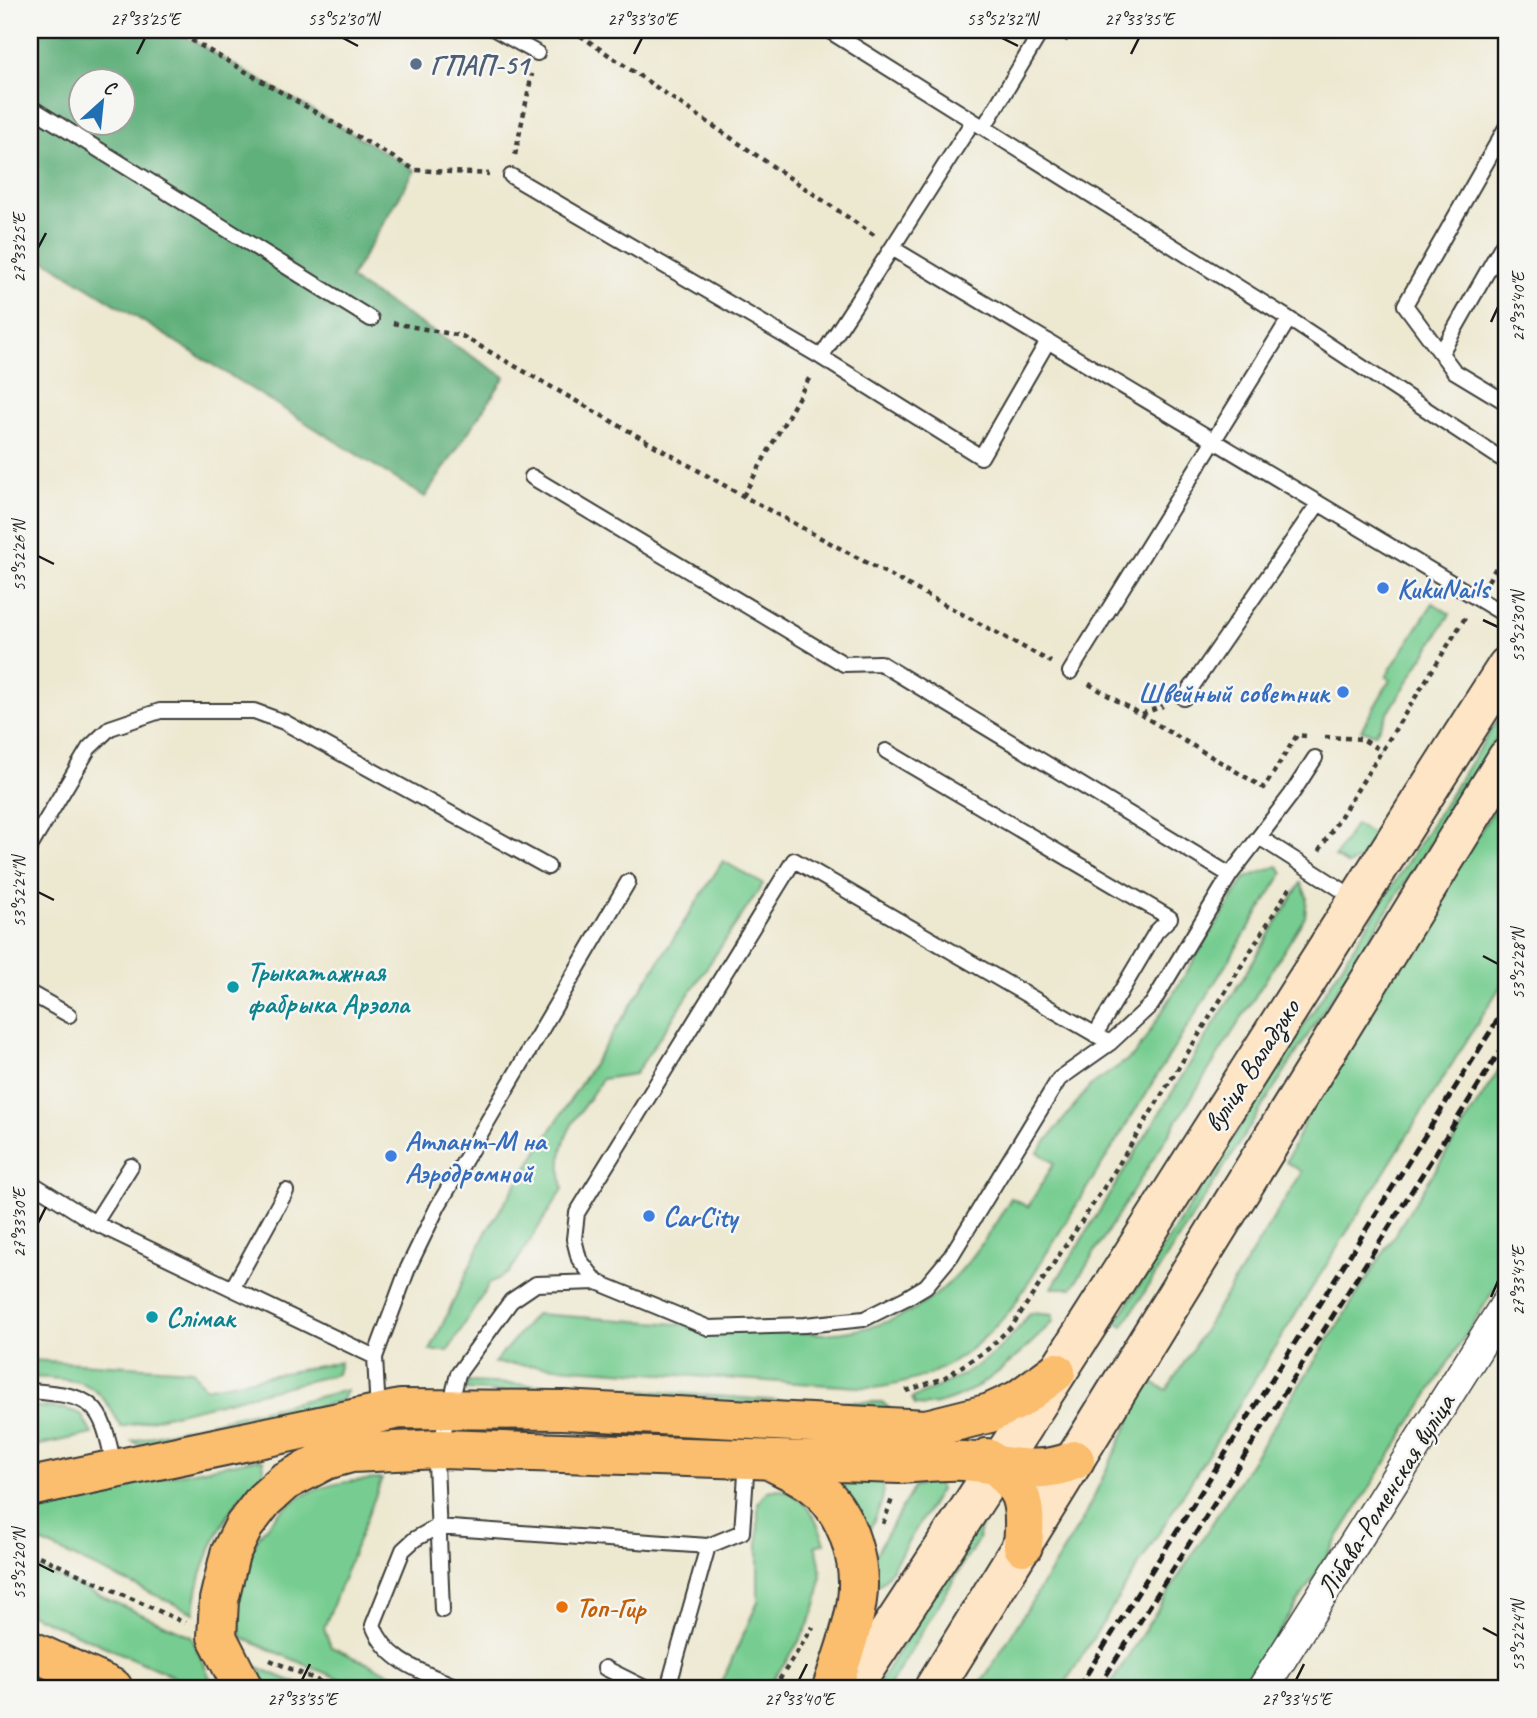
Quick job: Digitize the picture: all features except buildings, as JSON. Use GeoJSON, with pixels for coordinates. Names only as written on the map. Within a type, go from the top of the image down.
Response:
{"type":"FeatureCollection","features":[{"type":"Feature","properties":{"kind":"main road","name":"вуліца Валадзько"},"geometry":{"type":"LineString","coordinates":[[852,1688],[999,1467],[1056,1372],[1507,666]]}},
{"type":"Feature","properties":{"kind":"main road","name":"вуліца Валадзько"},"geometry":{"type":"LineString","coordinates":[[934,1688],[1231,1210],[1322,1054],[1507,758]]}},
{"type":"Feature","properties":{"kind":"main road"},"geometry":{"type":"LineString","coordinates":[[926,1429],[990,1413],[1018,1400],[1056,1372]]}},
{"type":"Feature","properties":{"kind":"main road"},"geometry":{"type":"LineString","coordinates":[[30,1487],[115,1468],[368,1432],[450,1408],[563,1410],[926,1429],[960,1441],[999,1467],[1016,1483],[1022,1494],[1023,1546]]}},
{"type":"Feature","properties":{"kind":"main road"},"geometry":{"type":"LineString","coordinates":[[251,1672],[217,1637],[219,1600],[230,1554],[244,1526],[284,1482],[326,1460],[368,1432],[440,1449],[899,1464],[962,1461],[999,1467],[1050,1468],[1075,1460]]}},
{"type":"Feature","properties":{"kind":"main road"},"geometry":{"type":"LineString","coordinates":[[757,1458],[802,1477],[822,1492],[842,1519],[855,1552],[858,1599],[832,1688]]}},
{"type":"Feature","properties":{"kind":"main road"},"geometry":{"type":"LineString","coordinates":[[30,1650],[113,1688]]}},
{"type":"Feature","properties":{"kind":"street","name":"Лібава-Роменская вуліца"},"geometry":{"type":"LineString","coordinates":[[1268,1687],[1507,1302]]}},
{"type":"Feature","properties":{"kind":"lane"},"geometry":{"type":"LineString","coordinates":[[496,30],[537,53]]}},
{"type":"Feature","properties":{"kind":"lane"},"geometry":{"type":"LineString","coordinates":[[828,30],[1289,319],[1500,458]]}},
{"type":"Feature","properties":{"kind":"lane"},"geometry":{"type":"LineString","coordinates":[[821,357],[892,248],[1042,30]]}},
{"type":"Feature","properties":{"kind":"lane"},"geometry":{"type":"LineString","coordinates":[[30,107],[371,319]]}},
{"type":"Feature","properties":{"kind":"lane"},"geometry":{"type":"LineString","coordinates":[[1507,126],[1405,305],[1454,372],[1507,403]]}},
{"type":"Feature","properties":{"kind":"lane"},"geometry":{"type":"LineString","coordinates":[[511,176],[821,357],[981,457],[1048,341]]}},
{"type":"Feature","properties":{"kind":"lane"},"geometry":{"type":"LineString","coordinates":[[1441,353],[1507,237]]}},
{"type":"Feature","properties":{"kind":"lane"},"geometry":{"type":"LineString","coordinates":[[892,248],[1507,615]]}},
{"type":"Feature","properties":{"kind":"lane"},"geometry":{"type":"LineString","coordinates":[[1070,672],[1289,319]]}},
{"type":"Feature","properties":{"kind":"lane"},"geometry":{"type":"LineString","coordinates":[[533,477],[844,664],[880,663],[1230,875]]}},
{"type":"Feature","properties":{"kind":"lane"},"geometry":{"type":"LineString","coordinates":[[1184,698],[1318,504]]}},
{"type":"Feature","properties":{"kind":"lane"},"geometry":{"type":"LineString","coordinates":[[30,846],[89,748],[110,728],[160,711],[254,711],[284,722],[548,867]]}},
{"type":"Feature","properties":{"kind":"lane"},"geometry":{"type":"LineString","coordinates":[[887,751],[1170,918],[1156,932],[1095,1035]]}},
{"type":"Feature","properties":{"kind":"lane"},"geometry":{"type":"LineString","coordinates":[[442,1610],[436,1463],[458,1374],[511,1301],[536,1284],[597,1282],[709,1328],[804,1325],[864,1319],[888,1309],[926,1286],[951,1256],[1059,1079],[1110,1043],[1152,1004],[1230,875],[1315,758]]}},
{"type":"Feature","properties":{"kind":"lane"},"geometry":{"type":"LineString","coordinates":[[1259,837],[1357,899]]}},
{"type":"Feature","properties":{"kind":"lane"},"geometry":{"type":"LineString","coordinates":[[597,1282],[579,1259],[574,1239],[577,1213],[794,860],[1110,1043]]}},
{"type":"Feature","properties":{"kind":"lane"},"geometry":{"type":"LineString","coordinates":[[368,1432],[375,1357],[408,1268],[438,1206],[628,882]]}},
{"type":"Feature","properties":{"kind":"lane"},"geometry":{"type":"LineString","coordinates":[[30,993],[69,1015]]}},
{"type":"Feature","properties":{"kind":"lane"},"geometry":{"type":"LineString","coordinates":[[95,1223],[131,1166]]}},
{"type":"Feature","properties":{"kind":"lane"},"geometry":{"type":"LineString","coordinates":[[30,1182],[95,1223],[375,1357]]}},
{"type":"Feature","properties":{"kind":"lane"},"geometry":{"type":"LineString","coordinates":[[233,1287],[286,1191]]}},
{"type":"Feature","properties":{"kind":"lane"},"geometry":{"type":"LineString","coordinates":[[30,1391],[67,1394],[88,1402],[101,1415],[115,1468]]}},
{"type":"Feature","properties":{"kind":"lane"},"geometry":{"type":"LineString","coordinates":[[459,1688],[396,1660],[379,1640],[373,1625],[403,1550],[415,1539],[438,1527],[708,1546],[743,1532],[757,1458]]}},
{"type":"Feature","properties":{"kind":"lane"},"geometry":{"type":"LineString","coordinates":[[668,1688],[708,1546]]}},
{"type":"Feature","properties":{"kind":"lane"},"geometry":{"type":"LineString","coordinates":[[605,1668],[645,1688]]}},
{"type":"Feature","properties":{"kind":"path"},"geometry":{"type":"LineString","coordinates":[[174,30],[415,170],[511,176],[537,53]]}},
{"type":"Feature","properties":{"kind":"path"},"geometry":{"type":"LineString","coordinates":[[572,30],[892,248]]}},
{"type":"Feature","properties":{"kind":"path"},"geometry":{"type":"LineString","coordinates":[[371,319],[462,337],[743,496],[1070,672],[1264,788],[1297,735],[1310,736]]}},
{"type":"Feature","properties":{"kind":"path"},"geometry":{"type":"LineString","coordinates":[[743,496],[821,357]]}},
{"type":"Feature","properties":{"kind":"path"},"geometry":{"type":"LineString","coordinates":[[901,1392],[944,1378],[988,1349],[1012,1326],[1109,1180],[1303,866],[1320,850],[1507,549]]}},
{"type":"Feature","properties":{"kind":"path"},"geometry":{"type":"LineString","coordinates":[[1323,737],[1362,739],[1382,751]]}},
{"type":"Feature","properties":{"kind":"path"},"geometry":{"type":"LineString","coordinates":[[882,1526],[894,1496]]}},
{"type":"Feature","properties":{"kind":"path"},"geometry":{"type":"LineString","coordinates":[[30,1552],[189,1626]]}},
{"type":"Feature","properties":{"kind":"path"},"geometry":{"type":"LineString","coordinates":[[774,1688],[817,1619]]}},
{"type":"Feature","properties":{"kind":"path"},"geometry":{"type":"LineString","coordinates":[[251,1672],[335,1688]]}},
{"type":"Feature","properties":{"kind":"green space"},"geometry":{"type":"Polygon","coordinates":[[[30,30],[174,30],[415,170],[350,279],[505,377],[425,497],[30,251],[30,30]]]}},
{"type":"Feature","properties":{"kind":"green space"},"geometry":{"type":"Polygon","coordinates":[[[1433,603],[1450,614],[1375,734],[1361,730],[1390,680],[1386,676],[1433,603]]]}},
{"type":"Feature","properties":{"kind":"green space"},"geometry":{"type":"Polygon","coordinates":[[[1507,705],[1507,722],[1123,1326],[1116,1322],[1507,705]]]}},
{"type":"Feature","properties":{"kind":"green space"},"geometry":{"type":"Polygon","coordinates":[[[1507,789],[1507,976],[1062,1688],[978,1688],[1083,1519],[1149,1381],[1167,1390],[1302,1172],[1286,1162],[1326,1075],[1507,789]]]}},
{"type":"Feature","properties":{"kind":"green space"},"geometry":{"type":"Polygon","coordinates":[[[1355,824],[1380,838],[1362,859],[1348,865],[1335,857],[1355,824]]]}},
{"type":"Feature","properties":{"kind":"green space"},"geometry":{"type":"Polygon","coordinates":[[[723,861],[763,884],[635,1074],[602,1079],[576,1118],[569,1130],[561,1156],[563,1189],[510,1272],[490,1283],[448,1351],[430,1351],[486,1232],[723,861]]]}},
{"type":"Feature","properties":{"kind":"green space"},"geometry":{"type":"Polygon","coordinates":[[[1278,866],[1283,873],[1013,1307],[983,1339],[952,1363],[917,1379],[874,1388],[494,1363],[536,1314],[824,1334],[859,1330],[914,1309],[937,1294],[957,1275],[994,1227],[1011,1198],[1028,1207],[1054,1163],[1038,1152],[1090,1086],[1133,1056],[1245,878],[1278,866]]]}},
{"type":"Feature","properties":{"kind":"green space"},"geometry":{"type":"Polygon","coordinates":[[[1301,883],[1307,897],[1305,917],[1072,1288],[1052,1288],[1301,883]]]}},
{"type":"Feature","properties":{"kind":"green space"},"geometry":{"type":"Polygon","coordinates":[[[1507,1057],[1507,1269],[1244,1688],[1108,1688],[1507,1057]]]}},
{"type":"Feature","properties":{"kind":"green space"},"geometry":{"type":"Polygon","coordinates":[[[1030,1313],[1053,1315],[1053,1321],[1009,1363],[953,1399],[915,1405],[912,1398],[963,1374],[992,1355],[1030,1313]]]}},
{"type":"Feature","properties":{"kind":"green space"},"geometry":{"type":"Polygon","coordinates":[[[30,1360],[192,1370],[205,1388],[340,1362],[337,1374],[121,1427],[104,1399],[95,1390],[75,1381],[30,1377],[30,1360]]]}},
{"type":"Feature","properties":{"kind":"green space"},"geometry":{"type":"Polygon","coordinates":[[[467,1382],[605,1388],[798,1402],[882,1402],[891,1410],[466,1390],[467,1382]]]}},
{"type":"Feature","properties":{"kind":"green space"},"geometry":{"type":"Polygon","coordinates":[[[347,1390],[341,1401],[147,1449],[132,1441],[347,1390]]]}},
{"type":"Feature","properties":{"kind":"green space"},"geometry":{"type":"Polygon","coordinates":[[[30,1406],[66,1409],[81,1414],[92,1434],[30,1447],[30,1406]]]}},
{"type":"Feature","properties":{"kind":"green space"},"geometry":{"type":"Polygon","coordinates":[[[256,1459],[263,1460],[264,1471],[238,1500],[215,1540],[203,1568],[194,1613],[30,1537],[30,1503],[256,1459]]]}},
{"type":"Feature","properties":{"kind":"green space"},"geometry":{"type":"Polygon","coordinates":[[[382,1479],[324,1628],[331,1647],[422,1688],[361,1688],[242,1638],[238,1619],[240,1582],[245,1564],[263,1531],[275,1517],[300,1497],[322,1488],[346,1482],[382,1479]]]}},
{"type":"Feature","properties":{"kind":"green space"},"geometry":{"type":"Polygon","coordinates":[[[845,1479],[882,1480],[882,1501],[868,1533],[837,1486],[845,1479]]]}},
{"type":"Feature","properties":{"kind":"green space"},"geometry":{"type":"Polygon","coordinates":[[[928,1481],[938,1484],[940,1490],[884,1581],[875,1587],[868,1567],[914,1487],[928,1481]]]}},
{"type":"Feature","properties":{"kind":"green space"},"geometry":{"type":"Polygon","coordinates":[[[779,1489],[796,1497],[809,1509],[825,1543],[815,1546],[820,1565],[817,1603],[790,1656],[767,1688],[719,1688],[758,1602],[758,1503],[767,1491],[779,1489]]]}},
{"type":"Feature","properties":{"kind":"green space"},"geometry":{"type":"Polygon","coordinates":[[[983,1512],[978,1540],[888,1688],[876,1688],[983,1512]]]}},
{"type":"Feature","properties":{"kind":"green space"},"geometry":{"type":"Polygon","coordinates":[[[30,1565],[191,1636],[211,1680],[204,1688],[196,1686],[30,1614],[30,1565]]]}},
{"type":"Feature","properties":{"kind":"green space"},"geometry":{"type":"Polygon","coordinates":[[[257,1667],[307,1688],[269,1688],[257,1667]]]}},
{"type":"Feature","properties":{"kind":"railway"},"geometry":{"type":"LineString","coordinates":[[1078,1688],[1507,1005]]}},
{"type":"Feature","properties":{"kind":"railway"},"geometry":{"type":"LineString","coordinates":[[1098,1688],[1507,1040]]}},
{"type":"Feature","properties":{"kind":"place","name":"ГПАП-51"},"geometry":{"type":"Point","coordinates":[416,64]}},
{"type":"Feature","properties":{"kind":"place","name":"KukuNails"},"geometry":{"type":"Point","coordinates":[1383,588]}},
{"type":"Feature","properties":{"kind":"place","name":"Швейный советник"},"geometry":{"type":"Point","coordinates":[1343,692]}},
{"type":"Feature","properties":{"kind":"place","name":"Трыкатажная фабрыка Арэола"},"geometry":{"type":"Point","coordinates":[233,987]}},
{"type":"Feature","properties":{"kind":"place","name":"Атлант-М на Аэродромной"},"geometry":{"type":"Point","coordinates":[391,1156]}},
{"type":"Feature","properties":{"kind":"place","name":"CarCity"},"geometry":{"type":"Point","coordinates":[649,1216]}},
{"type":"Feature","properties":{"kind":"place","name":"Слімак"},"geometry":{"type":"Point","coordinates":[152,1317]}},
{"type":"Feature","properties":{"kind":"place","name":"Топ-Гир"},"geometry":{"type":"Point","coordinates":[562,1607]}}]}
